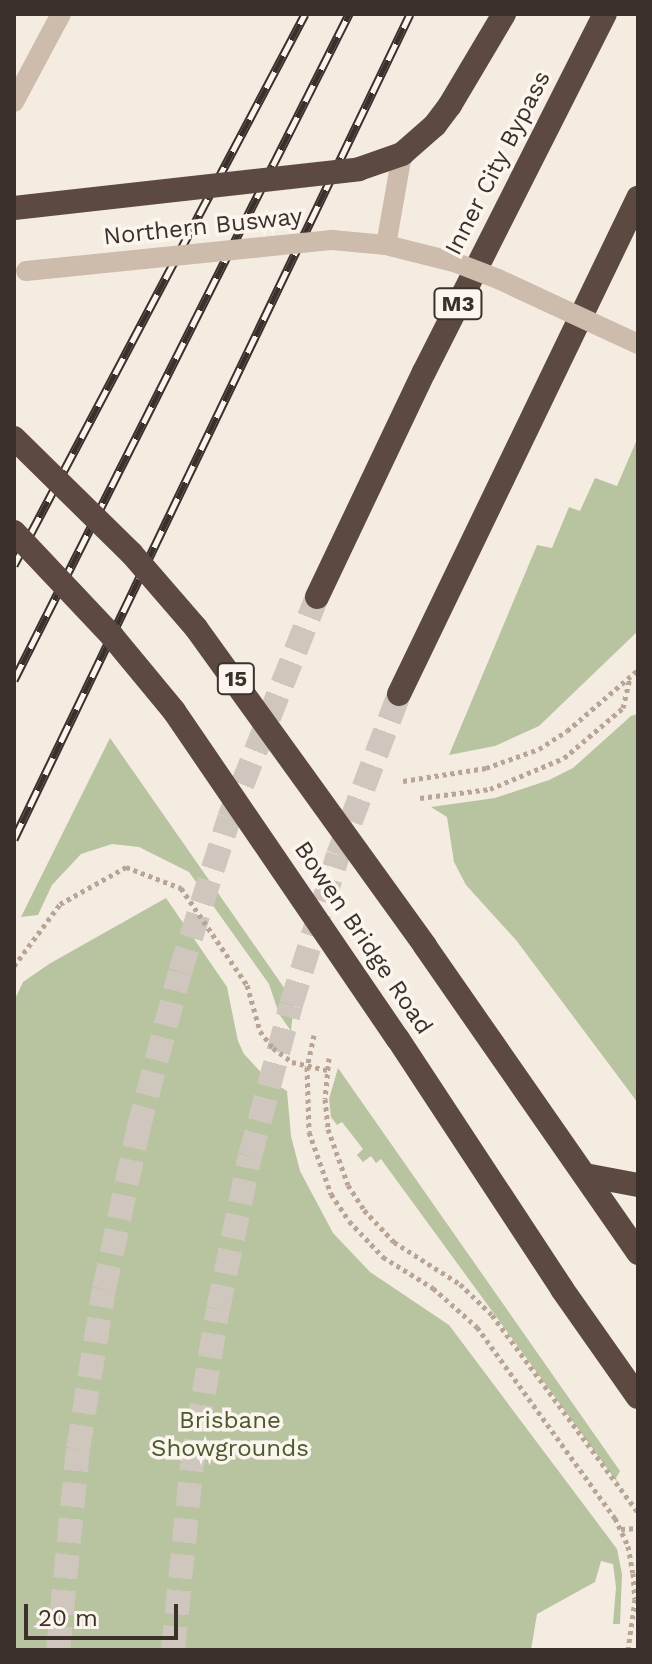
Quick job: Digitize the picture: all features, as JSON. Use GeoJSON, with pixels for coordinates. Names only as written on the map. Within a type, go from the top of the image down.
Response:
{"type":"FeatureCollection","features":[{"type":"Feature","properties":{"kind":"highway"},"geometry":{"type":"LineString","coordinates":[[14,208],[359,169],[402,154],[435,125],[450,105],[504,14]]}},
{"type":"Feature","properties":{"kind":"highway","name":"Inner City Bypass"},"geometry":{"type":"LineString","coordinates":[[317,597],[424,372],[605,14]]}},
{"type":"Feature","properties":{"kind":"highway"},"geometry":{"type":"LineString","coordinates":[[399,694],[638,198]]}},
{"type":"Feature","properties":{"kind":"highway","name":"Bowen Bridge Road"},"geometry":{"type":"LineString","coordinates":[[14,438],[115,536],[196,628],[425,946],[638,1253]]}},
{"type":"Feature","properties":{"kind":"highway","name":"Bowen Bridge Road"},"geometry":{"type":"LineString","coordinates":[[14,532],[112,636],[174,711],[398,1039],[562,1289],[638,1397]]}},
{"type":"Feature","properties":{"kind":"highway"},"geometry":{"type":"LineString","coordinates":[[585,1175],[638,1185]]}},
{"type":"Feature","properties":{"kind":"lane"},"geometry":{"type":"LineString","coordinates":[[14,102],[61,14]]}},
{"type":"Feature","properties":{"kind":"lane"},"geometry":{"type":"LineString","coordinates":[[386,245],[402,154]]}},
{"type":"Feature","properties":{"kind":"lane","name":"Northern Busway"},"geometry":{"type":"LineString","coordinates":[[18,272],[332,240],[386,245],[454,262],[498,279],[638,344]]}},
{"type":"Feature","properties":{"kind":"path"},"geometry":{"type":"LineString","coordinates":[[403,781],[486,768],[539,749],[567,731],[638,670]]}},
{"type":"Feature","properties":{"kind":"path"},"geometry":{"type":"LineString","coordinates":[[630,677],[638,685]]}},
{"type":"Feature","properties":{"kind":"path"},"geometry":{"type":"LineString","coordinates":[[420,798],[490,789],[564,758],[623,708],[630,677]]}},
{"type":"Feature","properties":{"kind":"path"},"geometry":{"type":"LineString","coordinates":[[14,966],[60,904],[126,867],[181,888],[254,997],[260,1031],[268,1042],[279,1055],[307,1067],[327,1070]]}},
{"type":"Feature","properties":{"kind":"path"},"geometry":{"type":"LineString","coordinates":[[314,1035],[307,1067],[306,1100],[312,1143],[331,1194],[349,1221],[383,1257],[433,1288],[477,1327],[621,1529],[633,1573],[635,1599],[628,1648],[638,1647]]}},
{"type":"Feature","properties":{"kind":"path"},"geometry":{"type":"LineString","coordinates":[[329,1058],[327,1114],[336,1158],[364,1210],[394,1242],[460,1284],[492,1315],[638,1512]]}},
{"type":"Feature","properties":{"kind":"path"},"geometry":{"type":"LineString","coordinates":[[621,1529],[638,1528]]}},
{"type":"Feature","properties":{"kind":"green space"},"geometry":{"type":"Polygon","coordinates":[[[638,437],[638,631],[539,726],[495,746],[449,755],[537,545],[552,548],[569,507],[580,511],[595,478],[617,486],[638,437]]]}},
{"type":"Feature","properties":{"kind":"green space"},"geometry":{"type":"Polygon","coordinates":[[[638,714],[638,1103],[516,940],[466,885],[454,862],[447,817],[431,807],[495,798],[549,780],[573,768],[631,716],[638,714]]]}},
{"type":"Feature","properties":{"kind":"green space"},"geometry":{"type":"Polygon","coordinates":[[[110,738],[294,1002],[291,1031],[279,1014],[269,984],[189,872],[139,847],[112,844],[81,854],[52,885],[38,915],[21,917],[110,738]]]}},
{"type":"Feature","properties":{"kind":"green space","name":"Brisbane Showgrounds"},"geometry":{"type":"Polygon","coordinates":[[[166,898],[227,987],[238,1041],[244,1054],[267,1079],[287,1091],[291,1136],[300,1171],[333,1233],[370,1272],[449,1325],[617,1549],[622,1574],[620,1624],[613,1624],[616,1587],[613,1564],[601,1561],[595,1582],[537,1614],[531,1650],[14,1650],[14,1001],[23,982],[49,964],[166,898]]]}},
{"type":"Feature","properties":{"kind":"green space"},"geometry":{"type":"Polygon","coordinates":[[[338,1068],[620,1471],[617,1482],[381,1159],[376,1163],[371,1156],[363,1162],[357,1155],[363,1149],[342,1122],[337,1125],[331,1117],[329,1099],[338,1068]]]}},
{"type":"Feature","properties":{"kind":"tunnel"},"geometry":{"type":"LineString","coordinates":[[58,1650],[78,1449],[104,1289],[138,1130],[180,972],[229,818],[317,597]]}},
{"type":"Feature","properties":{"kind":"tunnel"},"geometry":{"type":"LineString","coordinates":[[173,1650],[192,1464],[218,1309],[250,1156],[291,1005],[338,855],[399,694]]}},
{"type":"Feature","properties":{"kind":"railway"},"geometry":{"type":"LineString","coordinates":[[14,565],[305,14]]}},
{"type":"Feature","properties":{"kind":"railway"},"geometry":{"type":"LineString","coordinates":[[14,680],[349,14]]}},
{"type":"Feature","properties":{"kind":"railway"},"geometry":{"type":"LineString","coordinates":[[14,839],[410,14]]}}]}
